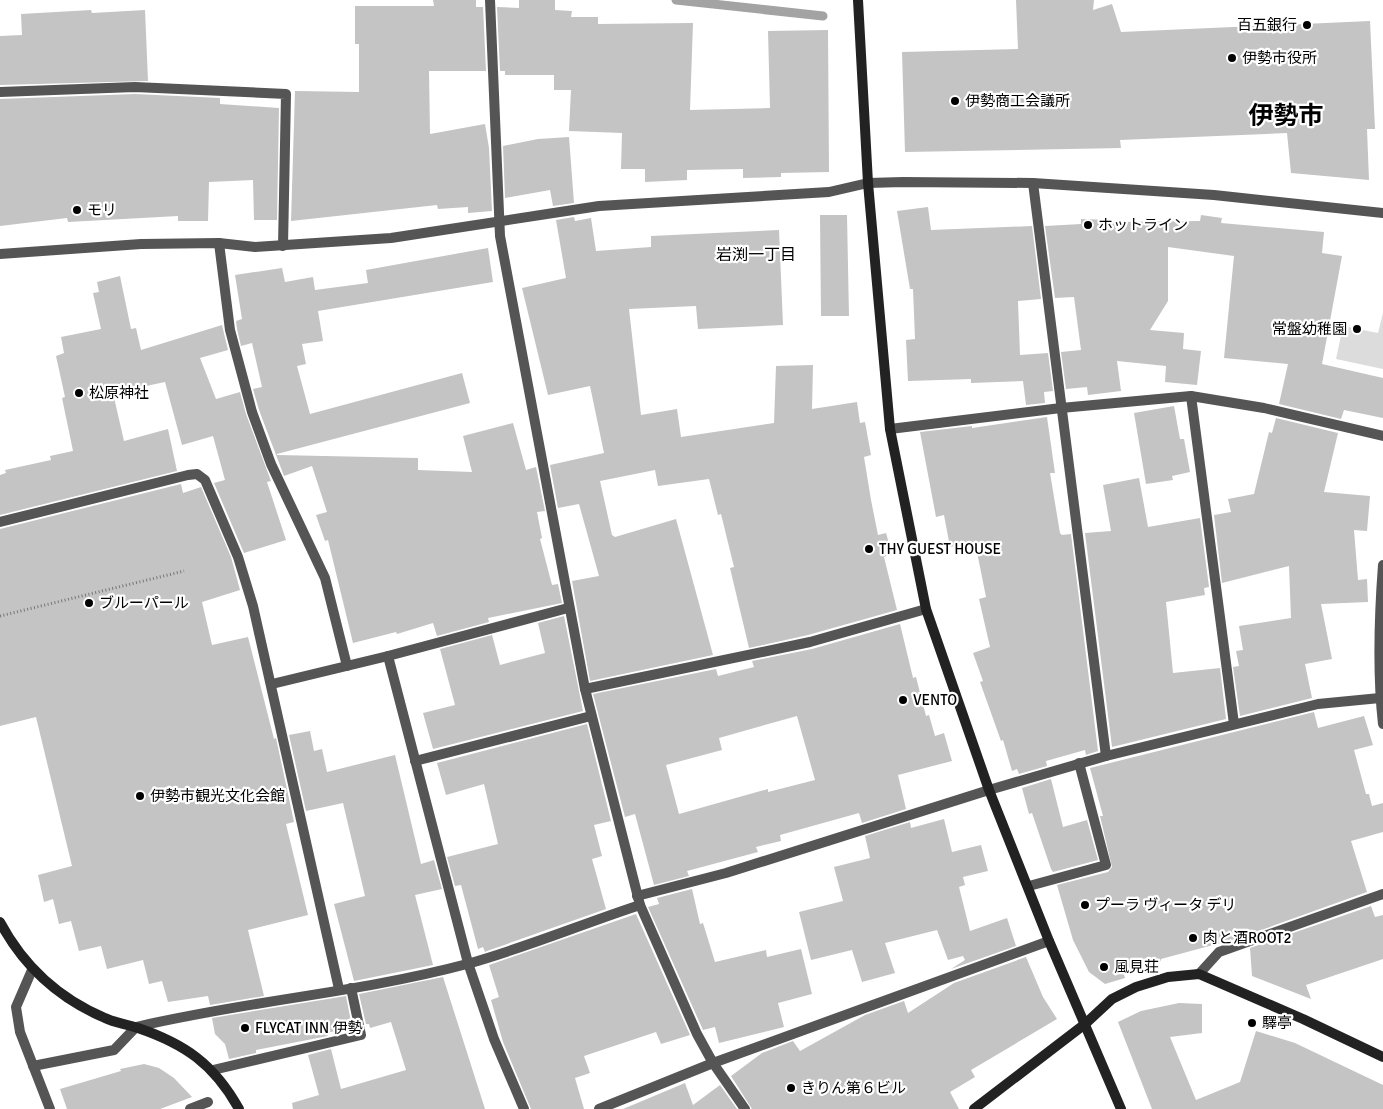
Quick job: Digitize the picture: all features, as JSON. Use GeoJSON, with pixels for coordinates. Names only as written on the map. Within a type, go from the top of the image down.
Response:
{"type":"FeatureCollection","features":[{"type":"Feature","properties":{"kind":"street"},"geometry":{"type":"LineString","coordinates":[[490,0],[500,236],[568,608],[591,716],[638,901],[664,964],[713,1063],[745,1109]]}},
{"type":"Feature","properties":{"kind":"street"},"geometry":{"type":"LineString","coordinates":[[858,0],[868,183],[890,429],[926,610],[989,790],[1029,886],[1049,941],[1121,1109]]}},
{"type":"Feature","properties":{"kind":"street"},"geometry":{"type":"LineString","coordinates":[[0,92],[135,87],[286,94],[283,246]]}},
{"type":"Feature","properties":{"kind":"street"},"geometry":{"type":"LineString","coordinates":[[0,254],[141,244],[219,243],[255,247],[391,238],[599,206],[829,192],[868,183],[1033,183],[1214,195],[1383,213]]}},
{"type":"Feature","properties":{"kind":"street"},"geometry":{"type":"LineString","coordinates":[[1033,183],[1106,756]]}},
{"type":"Feature","properties":{"kind":"street"},"geometry":{"type":"LineString","coordinates":[[219,243],[230,330],[252,412],[271,464],[325,578],[347,666]]}},
{"type":"Feature","properties":{"kind":"street"},"geometry":{"type":"LineString","coordinates":[[890,429],[1061,408],[1191,396],[1264,408],[1383,436]]}},
{"type":"Feature","properties":{"kind":"street"},"geometry":{"type":"LineString","coordinates":[[1191,396],[1234,724]]}},
{"type":"Feature","properties":{"kind":"street"},"geometry":{"type":"LineString","coordinates":[[0,522],[197,474],[205,480],[238,557],[253,606],[339,989]]}},
{"type":"Feature","properties":{"kind":"street"},"geometry":{"type":"LineString","coordinates":[[1383,565],[1379,614],[1383,724]]}},
{"type":"Feature","properties":{"kind":"street"},"geometry":{"type":"LineString","coordinates":[[272,684],[388,656],[568,608]]}},
{"type":"Feature","properties":{"kind":"street"},"geometry":{"type":"LineString","coordinates":[[585,689],[810,642],[926,610]]}},
{"type":"Feature","properties":{"kind":"street"},"geometry":{"type":"LineString","coordinates":[[388,656],[468,963],[494,1039],[524,1109]]}},
{"type":"Feature","properties":{"kind":"street"},"geometry":{"type":"LineString","coordinates":[[33,1066],[114,1050],[136,1027],[196,1013],[351,988],[468,963],[638,901],[1079,763],[1318,704],[1382,698]]}},
{"type":"Feature","properties":{"kind":"street"},"geometry":{"type":"LineString","coordinates":[[415,761],[591,716]]}},
{"type":"Feature","properties":{"kind":"street"},"geometry":{"type":"LineString","coordinates":[[1029,886],[1106,865],[1079,763]]}},
{"type":"Feature","properties":{"kind":"street"},"geometry":{"type":"LineString","coordinates":[[1199,974],[1219,952],[1383,894]]}},
{"type":"Feature","properties":{"kind":"street"},"geometry":{"type":"LineString","coordinates":[[0,922],[10,942],[32,970],[72,1002],[106,1019],[163,1037],[188,1050],[213,1070],[239,1109]]}},
{"type":"Feature","properties":{"kind":"street"},"geometry":{"type":"LineString","coordinates":[[599,1109],[713,1063],[1049,941]]}},
{"type":"Feature","properties":{"kind":"street"},"geometry":{"type":"LineString","coordinates":[[32,970],[16,1008],[20,1032],[50,1109]]}},
{"type":"Feature","properties":{"kind":"street"},"geometry":{"type":"LineString","coordinates":[[974,1109],[1085,1024],[1112,999],[1136,987],[1168,977],[1199,974],[1303,1019],[1383,1057]]}},
{"type":"Feature","properties":{"kind":"street"},"geometry":{"type":"LineString","coordinates":[[213,1070],[361,1035],[351,988]]}},
{"type":"Feature","properties":{"kind":"street"},"geometry":{"type":"LineString","coordinates":[[190,1109],[208,1102]]}},
{"type":"Feature","properties":{"kind":"path"},"geometry":{"type":"LineString","coordinates":[[0,616],[184,571]]}},
{"type":"Feature","properties":{"kind":"shaded area"},"geometry":{"type":"Polygon","coordinates":[[[1383,313],[1383,369],[1336,359],[1343,326],[1378,333],[1383,313]]]}},
{"type":"Feature","properties":{"kind":"building"},"geometry":{"type":"Polygon","coordinates":[[[433,0],[476,0],[476,7],[483,7],[486,71],[429,71],[430,134],[485,124],[489,148],[492,211],[468,213],[468,207],[438,209],[437,205],[291,221],[295,91],[359,92],[359,44],[355,44],[355,6],[434,6],[433,0]]]}},
{"type":"Feature","properties":{"kind":"building"},"geometry":{"type":"Polygon","coordinates":[[[519,0],[555,0],[555,10],[572,11],[571,17],[598,17],[598,24],[693,23],[690,110],[770,108],[768,31],[828,30],[829,172],[781,173],[781,177],[743,178],[743,169],[687,170],[687,180],[645,182],[645,169],[621,169],[622,133],[569,131],[571,90],[554,90],[554,75],[505,75],[505,71],[500,71],[497,7],[519,8],[519,0]]]}},
{"type":"Feature","properties":{"kind":"building"},"geometry":{"type":"Polygon","coordinates":[[[1016,0],[1094,0],[1093,10],[1112,4],[1121,32],[1370,21],[1375,129],[1367,129],[1369,180],[1291,173],[1287,133],[1120,140],[1121,148],[905,152],[902,52],[1018,49],[1016,0]]]}},
{"type":"Feature","properties":{"kind":"building"},"geometry":{"type":"Polygon","coordinates":[[[91,10],[92,13],[145,10],[148,81],[0,85],[0,36],[22,35],[21,14],[91,10]]]}},
{"type":"Feature","properties":{"kind":"building"},"geometry":{"type":"Polygon","coordinates":[[[135,94],[220,98],[220,104],[279,108],[277,220],[254,220],[253,180],[209,182],[208,221],[178,221],[178,216],[68,222],[67,218],[0,226],[0,99],[135,94]]]}},
{"type":"Feature","properties":{"kind":"building"},"geometry":{"type":"Polygon","coordinates":[[[569,137],[574,203],[553,206],[550,190],[505,198],[503,146],[538,139],[569,137]]]}},
{"type":"Feature","properties":{"kind":"building"},"geometry":{"type":"Polygon","coordinates":[[[928,207],[931,230],[1032,226],[1041,299],[1018,301],[1020,355],[1048,353],[1053,391],[1044,392],[1045,403],[1026,405],[1023,381],[971,383],[971,379],[908,381],[906,340],[915,339],[913,289],[910,289],[897,211],[928,207]]]}},
{"type":"Feature","properties":{"kind":"building"},"geometry":{"type":"Polygon","coordinates":[[[820,215],[847,215],[849,316],[821,316],[820,215]]]}},
{"type":"Feature","properties":{"kind":"building"},"geometry":{"type":"Polygon","coordinates":[[[1201,215],[1222,218],[1221,223],[1324,232],[1322,253],[1342,256],[1322,364],[1383,378],[1383,418],[1344,410],[1341,419],[1279,404],[1288,364],[1224,358],[1234,256],[1168,247],[1168,301],[1150,330],[1184,333],[1183,349],[1201,351],[1197,385],[1165,382],[1166,366],[1117,361],[1121,391],[1088,395],[1087,387],[1066,389],[1061,352],[1081,350],[1074,297],[1055,298],[1045,226],[1081,224],[1081,219],[1111,220],[1111,222],[1200,221],[1201,215]]]}},
{"type":"Feature","properties":{"kind":"building"},"geometry":{"type":"Polygon","coordinates":[[[574,217],[575,221],[591,218],[596,251],[651,247],[651,236],[779,230],[783,325],[698,329],[696,306],[629,309],[641,415],[677,409],[681,437],[774,423],[776,366],[813,365],[812,409],[857,402],[860,423],[865,422],[871,455],[864,457],[871,500],[878,535],[886,533],[892,554],[884,557],[897,610],[808,635],[749,648],[730,568],[734,567],[721,514],[718,515],[709,479],[658,486],[655,470],[600,481],[612,535],[615,537],[676,519],[713,655],[590,681],[572,581],[599,576],[579,504],[558,508],[550,465],[604,453],[590,386],[548,395],[522,288],[566,278],[556,220],[574,217]]]}},
{"type":"Feature","properties":{"kind":"building"},"geometry":{"type":"Polygon","coordinates":[[[488,248],[493,282],[318,311],[323,341],[302,344],[306,364],[297,366],[310,414],[462,373],[470,403],[277,455],[418,458],[418,470],[472,472],[463,436],[513,423],[526,470],[536,467],[545,511],[537,512],[542,538],[540,539],[552,585],[558,584],[562,603],[488,618],[489,622],[437,636],[433,623],[397,634],[396,632],[353,643],[328,540],[325,541],[316,515],[327,512],[312,466],[284,476],[259,410],[253,389],[262,387],[252,343],[241,346],[237,329],[236,321],[242,319],[235,275],[282,268],[285,282],[313,277],[315,290],[368,283],[366,270],[488,248]]]}},
{"type":"Feature","properties":{"kind":"building"},"geometry":{"type":"Polygon","coordinates":[[[120,276],[131,329],[136,328],[141,350],[222,325],[228,350],[200,358],[216,399],[240,392],[246,414],[271,481],[267,482],[286,540],[244,553],[214,483],[225,480],[213,436],[182,445],[165,382],[113,393],[124,441],[168,429],[177,471],[0,515],[0,475],[6,473],[5,470],[51,460],[50,456],[73,451],[62,398],[65,397],[56,356],[64,353],[61,337],[101,329],[93,293],[99,292],[97,282],[120,276]]]}},
{"type":"Feature","properties":{"kind":"building"},"geometry":{"type":"Polygon","coordinates":[[[1174,406],[1180,439],[1184,439],[1190,472],[1172,476],[1173,480],[1146,484],[1134,413],[1174,406]]]}},
{"type":"Feature","properties":{"kind":"building"},"geometry":{"type":"Polygon","coordinates":[[[1047,417],[1055,473],[1050,473],[1060,533],[1062,535],[1071,534],[1098,751],[1086,755],[1085,750],[1046,761],[1047,766],[1019,774],[1017,769],[1012,771],[1003,740],[1001,741],[980,682],[983,681],[973,653],[990,647],[979,599],[986,597],[975,542],[950,547],[944,515],[936,517],[920,432],[972,426],[972,428],[1047,417]]]}},
{"type":"Feature","properties":{"kind":"building"},"geometry":{"type":"Polygon","coordinates":[[[1276,418],[1338,433],[1324,492],[1370,496],[1367,531],[1354,530],[1358,580],[1367,579],[1368,602],[1321,604],[1332,659],[1305,664],[1312,698],[1240,716],[1233,667],[1239,666],[1236,651],[1243,650],[1239,626],[1291,618],[1289,566],[1222,583],[1214,515],[1231,512],[1228,499],[1254,494],[1269,432],[1272,433],[1276,418]]]}},
{"type":"Feature","properties":{"kind":"building"},"geometry":{"type":"Polygon","coordinates":[[[1139,478],[1148,527],[1200,518],[1209,587],[1204,588],[1205,595],[1166,602],[1173,673],[1220,668],[1226,719],[1112,747],[1085,533],[1111,531],[1103,485],[1139,478]]]}},
{"type":"Feature","properties":{"kind":"building"},"geometry":{"type":"Polygon","coordinates":[[[181,484],[183,493],[201,487],[231,557],[240,590],[202,602],[212,645],[248,637],[274,739],[276,738],[294,822],[286,824],[308,915],[248,930],[264,996],[210,1005],[208,996],[168,1002],[162,981],[149,984],[143,960],[107,969],[101,946],[79,951],[71,921],[59,924],[53,899],[44,902],[38,875],[72,866],[36,717],[0,726],[0,529],[181,484]]]}},
{"type":"Feature","properties":{"kind":"building"},"geometry":{"type":"Polygon","coordinates":[[[564,616],[583,711],[433,749],[423,713],[455,705],[440,649],[492,635],[500,665],[545,653],[538,623],[564,616]]]}},
{"type":"Feature","properties":{"kind":"building"},"geometry":{"type":"Polygon","coordinates":[[[900,624],[913,678],[916,677],[926,716],[929,715],[935,736],[944,733],[952,761],[898,775],[906,809],[862,823],[859,813],[780,835],[781,841],[756,847],[758,852],[687,871],[689,876],[654,885],[635,814],[625,817],[593,694],[716,669],[718,676],[754,667],[752,661],[812,649],[900,624]],[[797,716],[719,738],[722,750],[666,765],[679,814],[768,789],[768,792],[815,780],[797,716]]]}},
{"type":"Feature","properties":{"kind":"building"},"geometry":{"type":"Polygon","coordinates":[[[1314,712],[1318,728],[1364,716],[1373,745],[1354,750],[1366,794],[1369,794],[1372,806],[1383,803],[1383,832],[1351,841],[1367,892],[1239,938],[1123,971],[1125,978],[1105,984],[1089,972],[1073,940],[1057,885],[1108,872],[1112,867],[1100,816],[1103,816],[1090,768],[1314,712]]]}},
{"type":"Feature","properties":{"kind":"building"},"geometry":{"type":"Polygon","coordinates":[[[587,724],[611,821],[594,825],[602,856],[592,859],[606,909],[485,952],[483,947],[478,949],[461,885],[455,886],[447,857],[498,844],[484,784],[446,795],[437,763],[587,724]]]}},
{"type":"Feature","properties":{"kind":"building"},"geometry":{"type":"Polygon","coordinates":[[[310,731],[314,751],[322,749],[327,772],[395,755],[421,864],[434,860],[442,889],[415,895],[433,965],[354,981],[334,904],[365,896],[343,803],[306,811],[289,735],[310,731]]]}},
{"type":"Feature","properties":{"kind":"building"},"geometry":{"type":"Polygon","coordinates":[[[1051,779],[1063,827],[1087,820],[1098,860],[1053,872],[1051,869],[1032,813],[1029,814],[1022,788],[1051,779]]]}},
{"type":"Feature","properties":{"kind":"building"},"geometry":{"type":"Polygon","coordinates":[[[944,819],[952,852],[981,845],[988,871],[963,877],[965,885],[959,887],[970,931],[1007,918],[1016,946],[951,969],[965,960],[963,956],[948,960],[937,930],[885,943],[895,973],[862,982],[852,950],[811,960],[799,912],[843,901],[834,867],[870,858],[865,836],[910,822],[911,828],[944,819]]]}},
{"type":"Feature","properties":{"kind":"building"},"geometry":{"type":"Polygon","coordinates":[[[692,889],[700,924],[703,923],[715,962],[766,950],[767,957],[801,949],[812,994],[778,1003],[784,1027],[719,1043],[715,1027],[703,1030],[648,907],[659,904],[657,898],[692,889]]]}},
{"type":"Feature","properties":{"kind":"building"},"geometry":{"type":"Polygon","coordinates":[[[1371,906],[1375,917],[1383,915],[1383,959],[1306,985],[1311,999],[1252,976],[1250,948],[1371,906]]]}},
{"type":"Feature","properties":{"kind":"building"},"geometry":{"type":"Polygon","coordinates":[[[636,914],[690,1035],[661,1044],[656,1032],[584,1056],[590,1073],[575,1078],[584,1109],[531,1109],[503,1042],[491,1000],[499,997],[489,965],[636,914]]]}},
{"type":"Feature","properties":{"kind":"building"},"geometry":{"type":"Polygon","coordinates":[[[1026,957],[1043,997],[1057,1019],[971,1070],[975,1077],[950,1092],[959,1109],[752,1109],[731,1076],[762,1053],[793,1041],[800,1051],[865,1015],[904,1001],[908,1013],[954,983],[1026,957]]]}},
{"type":"Feature","properties":{"kind":"building"},"geometry":{"type":"Polygon","coordinates":[[[443,977],[485,1109],[293,1109],[292,1103],[319,1095],[308,1055],[331,1049],[341,1089],[406,1070],[391,1022],[370,1028],[369,1024],[366,1024],[359,994],[443,977]]]}},
{"type":"Feature","properties":{"kind":"building"},"geometry":{"type":"Polygon","coordinates":[[[346,996],[352,1027],[327,1033],[328,1036],[256,1050],[256,1053],[229,1059],[225,1044],[215,1034],[212,1018],[346,996]]]}},
{"type":"Feature","properties":{"kind":"building"},"geometry":{"type":"Polygon","coordinates":[[[1179,1003],[1202,1004],[1202,1033],[1170,1037],[1196,1100],[1240,1082],[1256,1031],[1295,1043],[1383,1085],[1383,1109],[1152,1109],[1118,1022],[1141,1011],[1179,1003]]]}},
{"type":"Feature","properties":{"kind":"building"},"geometry":{"type":"Polygon","coordinates":[[[144,1064],[159,1068],[174,1078],[192,1097],[160,1109],[67,1109],[60,1089],[121,1071],[120,1069],[144,1064]]]}},
{"type":"Feature","properties":{"kind":"building"},"geometry":{"type":"Polygon","coordinates":[[[685,1083],[693,1105],[720,1085],[737,1109],[623,1109],[685,1083]]]}},
{"type":"Feature","properties":{"kind":"waterway"},"geometry":{"type":"LineString","coordinates":[[676,0],[823,16]]}},
{"type":"Feature","properties":{"kind":"place","name":"百五銀行"},"geometry":{"type":"Point","coordinates":[1307,25]}},
{"type":"Feature","properties":{"kind":"place","name":"伊勢市役所"},"geometry":{"type":"Point","coordinates":[1232,58]}},
{"type":"Feature","properties":{"kind":"place","name":"伊勢商工会議所"},"geometry":{"type":"Point","coordinates":[955,101]}},
{"type":"Feature","properties":{"kind":"place","name":"モリ"},"geometry":{"type":"Point","coordinates":[77,210]}},
{"type":"Feature","properties":{"kind":"place","name":"ホットライン"},"geometry":{"type":"Point","coordinates":[1088,225]}},
{"type":"Feature","properties":{"kind":"place","name":"常盤幼稚園"},"geometry":{"type":"Point","coordinates":[1357,329]}},
{"type":"Feature","properties":{"kind":"place","name":"松原神社"},"geometry":{"type":"Point","coordinates":[79,393]}},
{"type":"Feature","properties":{"kind":"place","name":"THY GUEST HOUSE"},"geometry":{"type":"Point","coordinates":[869,549]}},
{"type":"Feature","properties":{"kind":"place","name":"ブルーパール"},"geometry":{"type":"Point","coordinates":[89,603]}},
{"type":"Feature","properties":{"kind":"place","name":"VENTO"},"geometry":{"type":"Point","coordinates":[903,700]}},
{"type":"Feature","properties":{"kind":"place","name":"伊勢市観光文化会館"},"geometry":{"type":"Point","coordinates":[140,796]}},
{"type":"Feature","properties":{"kind":"place","name":"プーラ ヴィータ デリ"},"geometry":{"type":"Point","coordinates":[1085,905]}},
{"type":"Feature","properties":{"kind":"place","name":"肉と酒ROOT2"},"geometry":{"type":"Point","coordinates":[1193,938]}},
{"type":"Feature","properties":{"kind":"place","name":"風見荘"},"geometry":{"type":"Point","coordinates":[1104,967]}},
{"type":"Feature","properties":{"kind":"place","name":"驛亭"},"geometry":{"type":"Point","coordinates":[1252,1023]}},
{"type":"Feature","properties":{"kind":"place","name":"FLYCAT INN 伊勢"},"geometry":{"type":"Point","coordinates":[245,1028]}},
{"type":"Feature","properties":{"kind":"place","name":"きりん第６ビル"},"geometry":{"type":"Point","coordinates":[791,1088]}},
{"type":"Feature","properties":{"kind":"district","name":"伊勢市"},"geometry":{"type":"Point","coordinates":[1286,115]}},
{"type":"Feature","properties":{"kind":"district","name":"岩渕一丁目"},"geometry":{"type":"Point","coordinates":[756,255]}}]}
